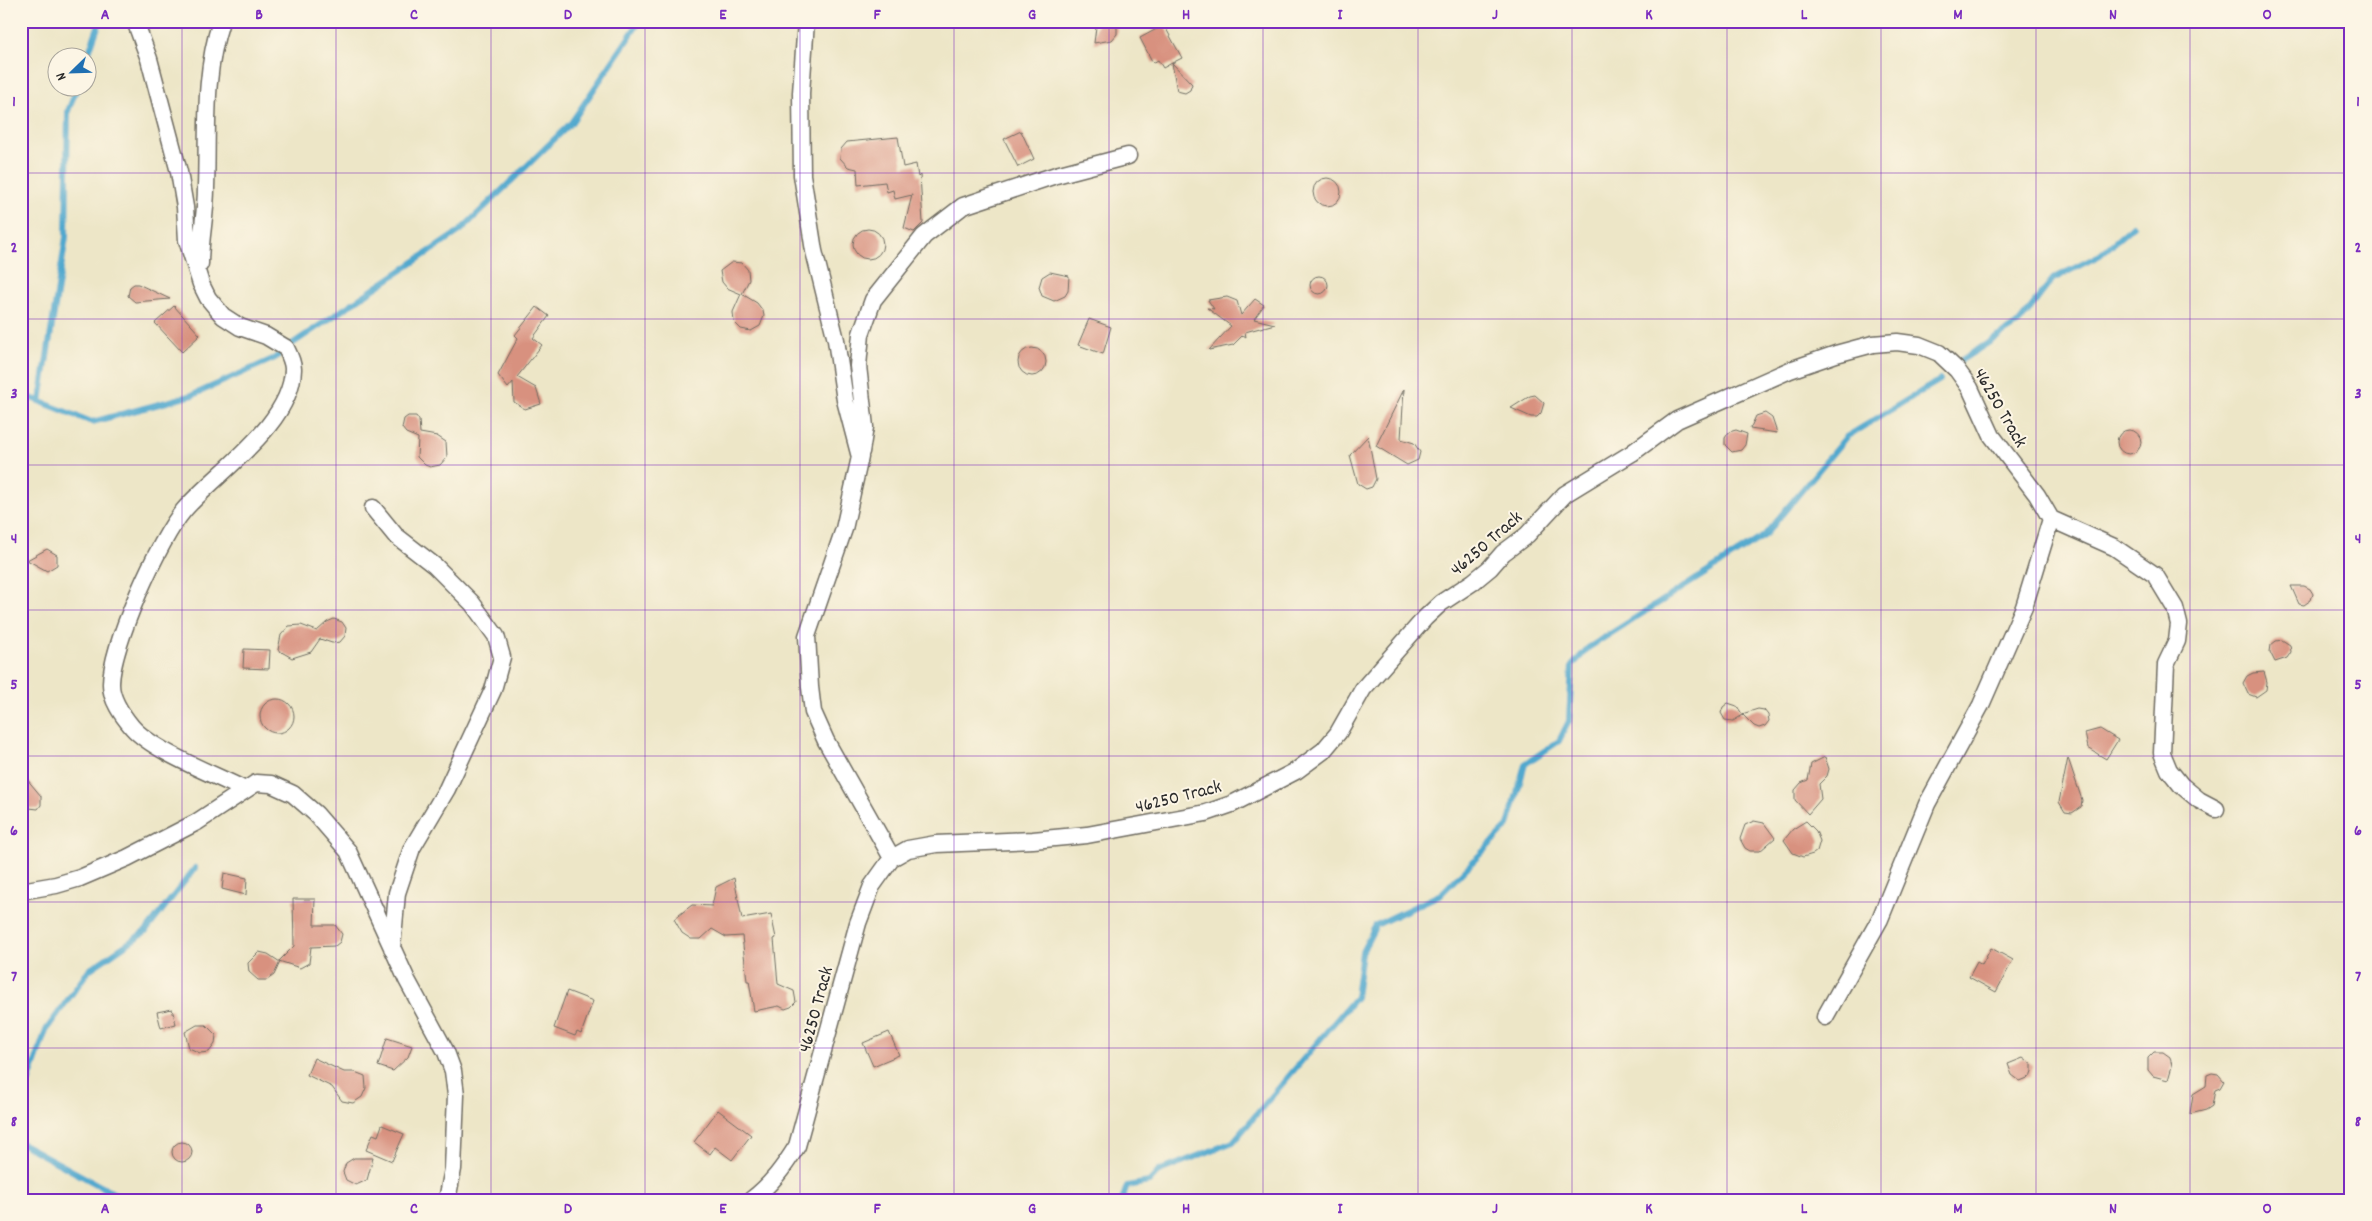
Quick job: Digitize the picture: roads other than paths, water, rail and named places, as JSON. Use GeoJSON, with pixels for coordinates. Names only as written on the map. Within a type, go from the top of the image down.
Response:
{"type":"FeatureCollection","features":[{"type":"Feature","properties":{"kind":"street"},"geometry":{"type":"LineString","coordinates":[[136,21],[149,59],[179,172],[186,207],[187,240],[201,284],[208,298],[223,316],[240,327],[266,336],[286,348],[293,368],[290,387],[276,417],[248,450],[183,511],[162,542],[145,577],[122,637],[114,662],[111,685],[118,709],[134,729],[189,764],[244,790]]}},
{"type":"Feature","properties":{"kind":"street"},"geometry":{"type":"LineString","coordinates":[[201,284],[200,240],[206,190],[208,73],[221,21]]}},
{"type":"Feature","properties":{"kind":"street"},"geometry":{"type":"LineString","coordinates":[[806,21],[801,93],[802,176],[814,251],[836,340],[845,400],[860,457]]}},
{"type":"Feature","properties":{"kind":"street"},"geometry":{"type":"LineString","coordinates":[[892,858],[826,741],[814,712],[806,636],[844,530],[860,457],[865,427],[858,366],[861,334],[873,300],[924,236],[963,206],[1056,175],[1128,156]]}},
{"type":"Feature","properties":{"kind":"street","name":"46250 Track"},"geometry":{"type":"LineString","coordinates":[[751,1200],[766,1189],[785,1167],[797,1146],[858,923],[872,886],[892,858],[908,848],[936,844],[1033,840],[1087,835],[1206,813],[1232,804],[1296,772],[1323,751],[1338,733],[1363,689],[1425,618],[1441,603],[1473,582],[1490,568],[1504,553],[1527,535],[1565,494],[1632,453],[1678,420],[1745,388],[1836,354],[1873,344],[1897,342],[1919,345],[1939,353],[1957,370],[1970,388],[1996,443],[2041,501],[2052,519]]}},
{"type":"Feature","properties":{"kind":"street"},"geometry":{"type":"LineString","coordinates":[[373,508],[395,535],[435,566],[472,602],[496,636],[502,657],[493,690],[447,789],[412,848],[397,893],[392,948]]}},
{"type":"Feature","properties":{"kind":"street"},"geometry":{"type":"LineString","coordinates":[[1825,1018],[1880,919],[1927,804],[1981,706],[2024,607],[2052,519],[2114,547],[2155,575],[2166,591],[2175,608],[2179,624],[2177,641],[2166,664],[2162,753],[2168,770],[2181,785],[2199,800],[2216,809]]}},
{"type":"Feature","properties":{"kind":"street"},"geometry":{"type":"LineString","coordinates":[[21,890],[56,885],[80,878],[127,858],[197,822],[256,783],[271,784],[283,788],[316,814],[330,828],[352,859],[407,980],[446,1052],[453,1071],[456,1095],[456,1135],[453,1169],[447,1200]]}},
{"type":"Feature","properties":{"kind":"waterway"},"geometry":{"type":"LineString","coordinates":[[91,48],[100,21]]}},
{"type":"Feature","properties":{"kind":"waterway"},"geometry":{"type":"LineString","coordinates":[[21,394],[92,422],[193,395],[275,358],[286,348],[460,231],[571,123],[640,21]]}},
{"type":"Feature","properties":{"kind":"waterway"},"geometry":{"type":"LineString","coordinates":[[40,401],[66,237],[68,111],[73,98]]}},
{"type":"Feature","properties":{"kind":"waterway"},"geometry":{"type":"LineString","coordinates":[[1960,361],[2019,323],[2053,279],[2100,255],[2133,226]]}},
{"type":"Feature","properties":{"kind":"waterway"},"geometry":{"type":"LineString","coordinates":[[1122,1200],[1127,1186],[1149,1182],[1159,1171],[1233,1142],[1356,997],[1362,952],[1376,925],[1441,894],[1508,826],[1525,764],[1559,741],[1569,721],[1572,666],[1588,648],[1764,536],[1846,437],[1940,380]]}},
{"type":"Feature","properties":{"kind":"waterway"},"geometry":{"type":"LineString","coordinates":[[21,1104],[46,1030],[89,970],[146,931],[195,868]]}},
{"type":"Feature","properties":{"kind":"waterway"},"geometry":{"type":"LineString","coordinates":[[21,1143],[126,1200]]}}]}
